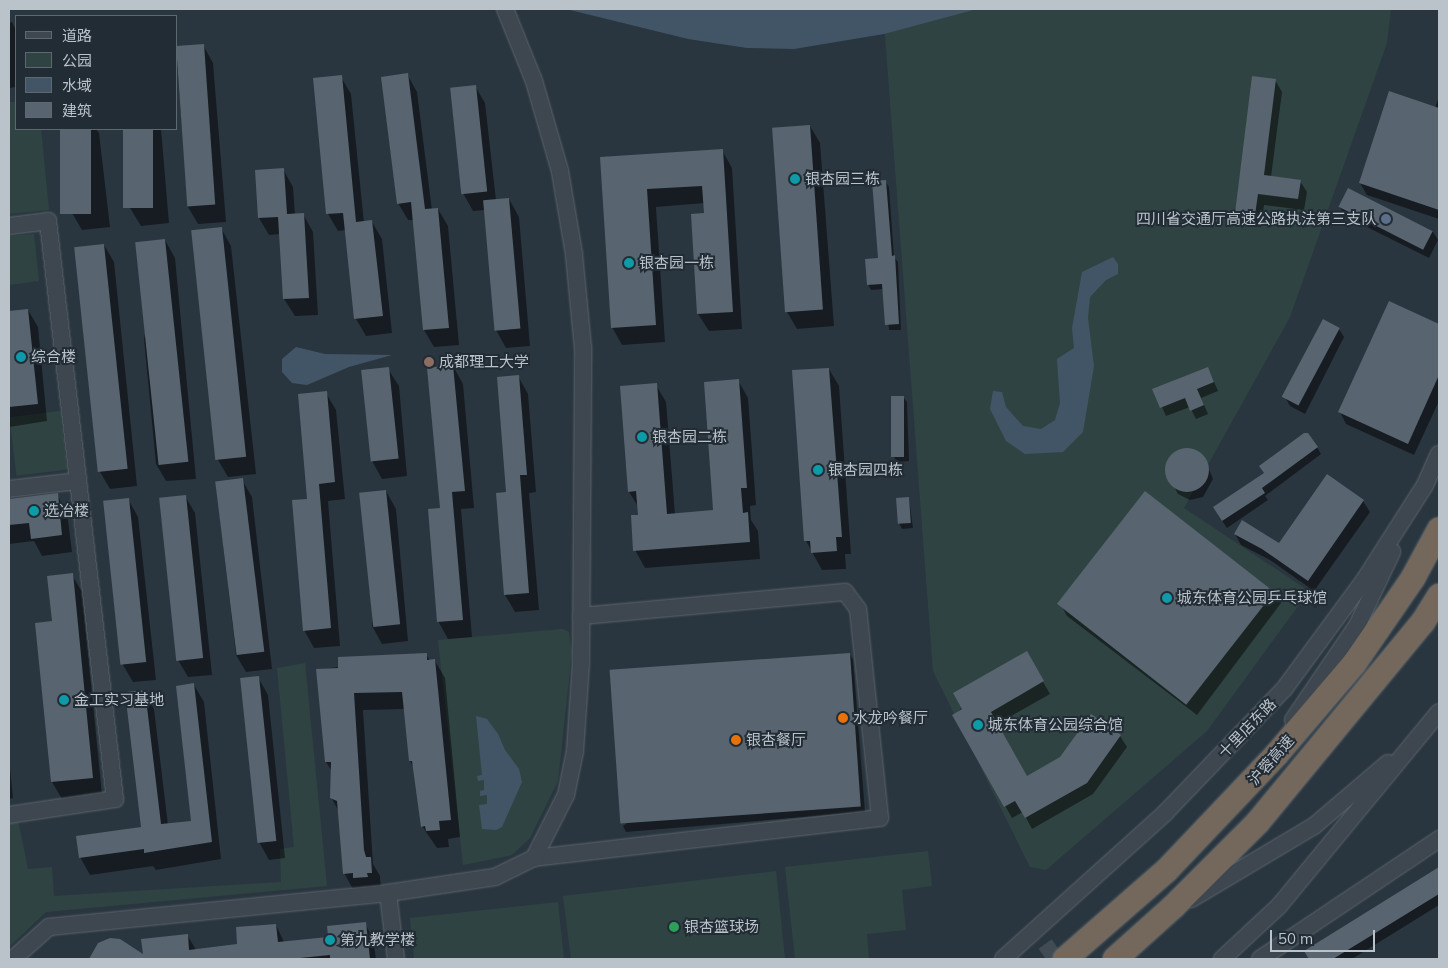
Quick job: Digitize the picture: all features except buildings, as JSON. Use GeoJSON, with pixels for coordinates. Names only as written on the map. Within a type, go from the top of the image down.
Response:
{"type":"FeatureCollection","features":[{"type":"Feature","properties":{"kind":"highway","name":"沪蓉高速"},"geometry":{"type":"LineString","coordinates":[[1065,959],[1166,871],[1222,815],[1354,664],[1413,578],[1439,530]]}},
{"type":"Feature","properties":{"kind":"highway","name":"沪蓉高速"},"geometry":{"type":"LineString","coordinates":[[1114,959],[1168,912],[1258,822],[1423,622],[1439,596]]}},
{"type":"Feature","properties":{"kind":"street"},"geometry":{"type":"LineString","coordinates":[[505,9],[534,81],[557,162],[574,254],[583,348],[579,692],[570,781],[534,858]]}},
{"type":"Feature","properties":{"kind":"street"},"geometry":{"type":"LineString","coordinates":[[9,226],[48,220],[115,799],[9,815]]}},
{"type":"Feature","properties":{"kind":"street","name":"十里店东路"},"geometry":{"type":"LineString","coordinates":[[1003,959],[1041,937],[1166,812],[1284,689],[1363,582],[1425,485],[1439,454]]}},
{"type":"Feature","properties":{"kind":"street"},"geometry":{"type":"LineString","coordinates":[[9,489],[78,481]]}},
{"type":"Feature","properties":{"kind":"street"},"geometry":{"type":"LineString","coordinates":[[1222,815],[1304,704],[1358,624],[1425,485]]}},
{"type":"Feature","properties":{"kind":"street"},"geometry":{"type":"LineString","coordinates":[[13,959],[49,927],[388,893],[495,877],[534,858],[880,818],[858,609],[845,592],[581,616]]}},
{"type":"Feature","properties":{"kind":"street"},"geometry":{"type":"LineString","coordinates":[[1222,959],[1279,906],[1439,712]]}},
{"type":"Feature","properties":{"kind":"street"},"geometry":{"type":"LineString","coordinates":[[1168,912],[1314,826],[1429,726]]}},
{"type":"Feature","properties":{"kind":"street"},"geometry":{"type":"LineString","coordinates":[[1260,959],[1439,839]]}},
{"type":"Feature","properties":{"kind":"street"},"geometry":{"type":"LineString","coordinates":[[388,893],[396,959]]}},
{"type":"Feature","properties":{"kind":"green space"},"geometry":{"type":"Polygon","coordinates":[[[883,9],[1391,9],[1387,43],[1290,317],[1184,508],[1309,591],[1207,731],[1046,870],[1030,867],[933,671],[883,9]]]}},
{"type":"Feature","properties":{"kind":"green space"},"geometry":{"type":"Polygon","coordinates":[[[9,102],[15,102],[15,130],[41,130],[49,210],[9,214],[9,102]]]}},
{"type":"Feature","properties":{"kind":"green space"},"geometry":{"type":"Polygon","coordinates":[[[34,234],[39,281],[9,285],[9,236],[34,234]]]}},
{"type":"Feature","properties":{"kind":"green space"},"geometry":{"type":"Polygon","coordinates":[[[60,411],[67,470],[17,476],[9,417],[60,411]]]}},
{"type":"Feature","properties":{"kind":"green space"},"geometry":{"type":"Polygon","coordinates":[[[563,629],[569,632],[572,652],[558,781],[530,838],[512,855],[463,865],[438,640],[563,629]]]}},
{"type":"Feature","properties":{"kind":"green space"},"geometry":{"type":"Polygon","coordinates":[[[305,663],[327,886],[46,912],[9,947],[9,821],[18,820],[28,869],[52,867],[54,896],[281,882],[280,849],[294,847],[277,668],[305,663]]]}},
{"type":"Feature","properties":{"kind":"green space","name":"银杏篮球场"},"geometry":{"type":"Polygon","coordinates":[[[928,851],[932,886],[902,890],[906,930],[867,934],[869,959],[795,959],[785,867],[928,851]]]}},
{"type":"Feature","properties":{"kind":"green space","name":"银杏篮球场"},"geometry":{"type":"Polygon","coordinates":[[[776,871],[785,959],[571,959],[563,896],[776,871]]]}},
{"type":"Feature","properties":{"kind":"green space"},"geometry":{"type":"Polygon","coordinates":[[[558,902],[564,959],[414,959],[410,918],[558,902]]]}},
{"type":"Feature","properties":{"kind":"water"},"geometry":{"type":"Polygon","coordinates":[[[566,9],[977,9],[884,34],[794,49],[747,48],[688,39],[566,9]]]}},
{"type":"Feature","properties":{"kind":"water"},"geometry":{"type":"Polygon","coordinates":[[[1113,257],[1118,264],[1118,274],[1106,280],[1090,297],[1088,318],[1094,366],[1083,432],[1063,452],[1025,454],[1006,441],[990,409],[993,391],[1002,392],[1006,407],[1023,426],[1041,429],[1055,420],[1060,403],[1057,359],[1074,348],[1072,328],[1082,272],[1113,257]]]}},
{"type":"Feature","properties":{"kind":"water"},"geometry":{"type":"Polygon","coordinates":[[[296,347],[325,354],[392,355],[349,367],[307,385],[292,383],[282,372],[282,359],[296,347]]]}},
{"type":"Feature","properties":{"kind":"water"},"geometry":{"type":"Polygon","coordinates":[[[476,716],[487,719],[498,734],[505,750],[519,769],[522,782],[502,827],[496,830],[482,829],[479,805],[487,804],[487,795],[480,796],[480,791],[484,790],[484,780],[478,781],[477,776],[482,775],[476,716]]]}},
{"type":"Feature","properties":{"kind":"tunnel"},"geometry":{"type":"LineString","coordinates":[[1045,944],[1056,959]]}},
{"type":"Feature","properties":{"kind":"place","name":"银杏园三栋"},"geometry":{"type":"Point","coordinates":[795,179]}},
{"type":"Feature","properties":{"kind":"place","name":"四川省交通厅高速公路执法第三支队"},"geometry":{"type":"Point","coordinates":[1386,219]}},
{"type":"Feature","properties":{"kind":"place","name":"银杏园一栋"},"geometry":{"type":"Point","coordinates":[629,263]}},
{"type":"Feature","properties":{"kind":"place","name":"综合楼"},"geometry":{"type":"Point","coordinates":[21,357]}},
{"type":"Feature","properties":{"kind":"place","name":"成都理工大学"},"geometry":{"type":"Point","coordinates":[429,362]}},
{"type":"Feature","properties":{"kind":"place","name":"银杏园二栋"},"geometry":{"type":"Point","coordinates":[642,437]}},
{"type":"Feature","properties":{"kind":"place","name":"银杏园四栋"},"geometry":{"type":"Point","coordinates":[818,470]}},
{"type":"Feature","properties":{"kind":"place","name":"选冶楼"},"geometry":{"type":"Point","coordinates":[34,511]}},
{"type":"Feature","properties":{"kind":"place","name":"城东体育公园乒乓球馆"},"geometry":{"type":"Point","coordinates":[1167,598]}},
{"type":"Feature","properties":{"kind":"place","name":"金工实习基地"},"geometry":{"type":"Point","coordinates":[64,700]}},
{"type":"Feature","properties":{"kind":"place","name":"水龙吟餐厅"},"geometry":{"type":"Point","coordinates":[843,718]}},
{"type":"Feature","properties":{"kind":"place","name":"城东体育公园综合馆"},"geometry":{"type":"Point","coordinates":[978,725]}},
{"type":"Feature","properties":{"kind":"place","name":"银杏餐厅"},"geometry":{"type":"Point","coordinates":[736,740]}},
{"type":"Feature","properties":{"kind":"place","name":"银杏篮球场"},"geometry":{"type":"Point","coordinates":[674,927]}},
{"type":"Feature","properties":{"kind":"place","name":"第九教学楼"},"geometry":{"type":"Point","coordinates":[330,940]}}]}
